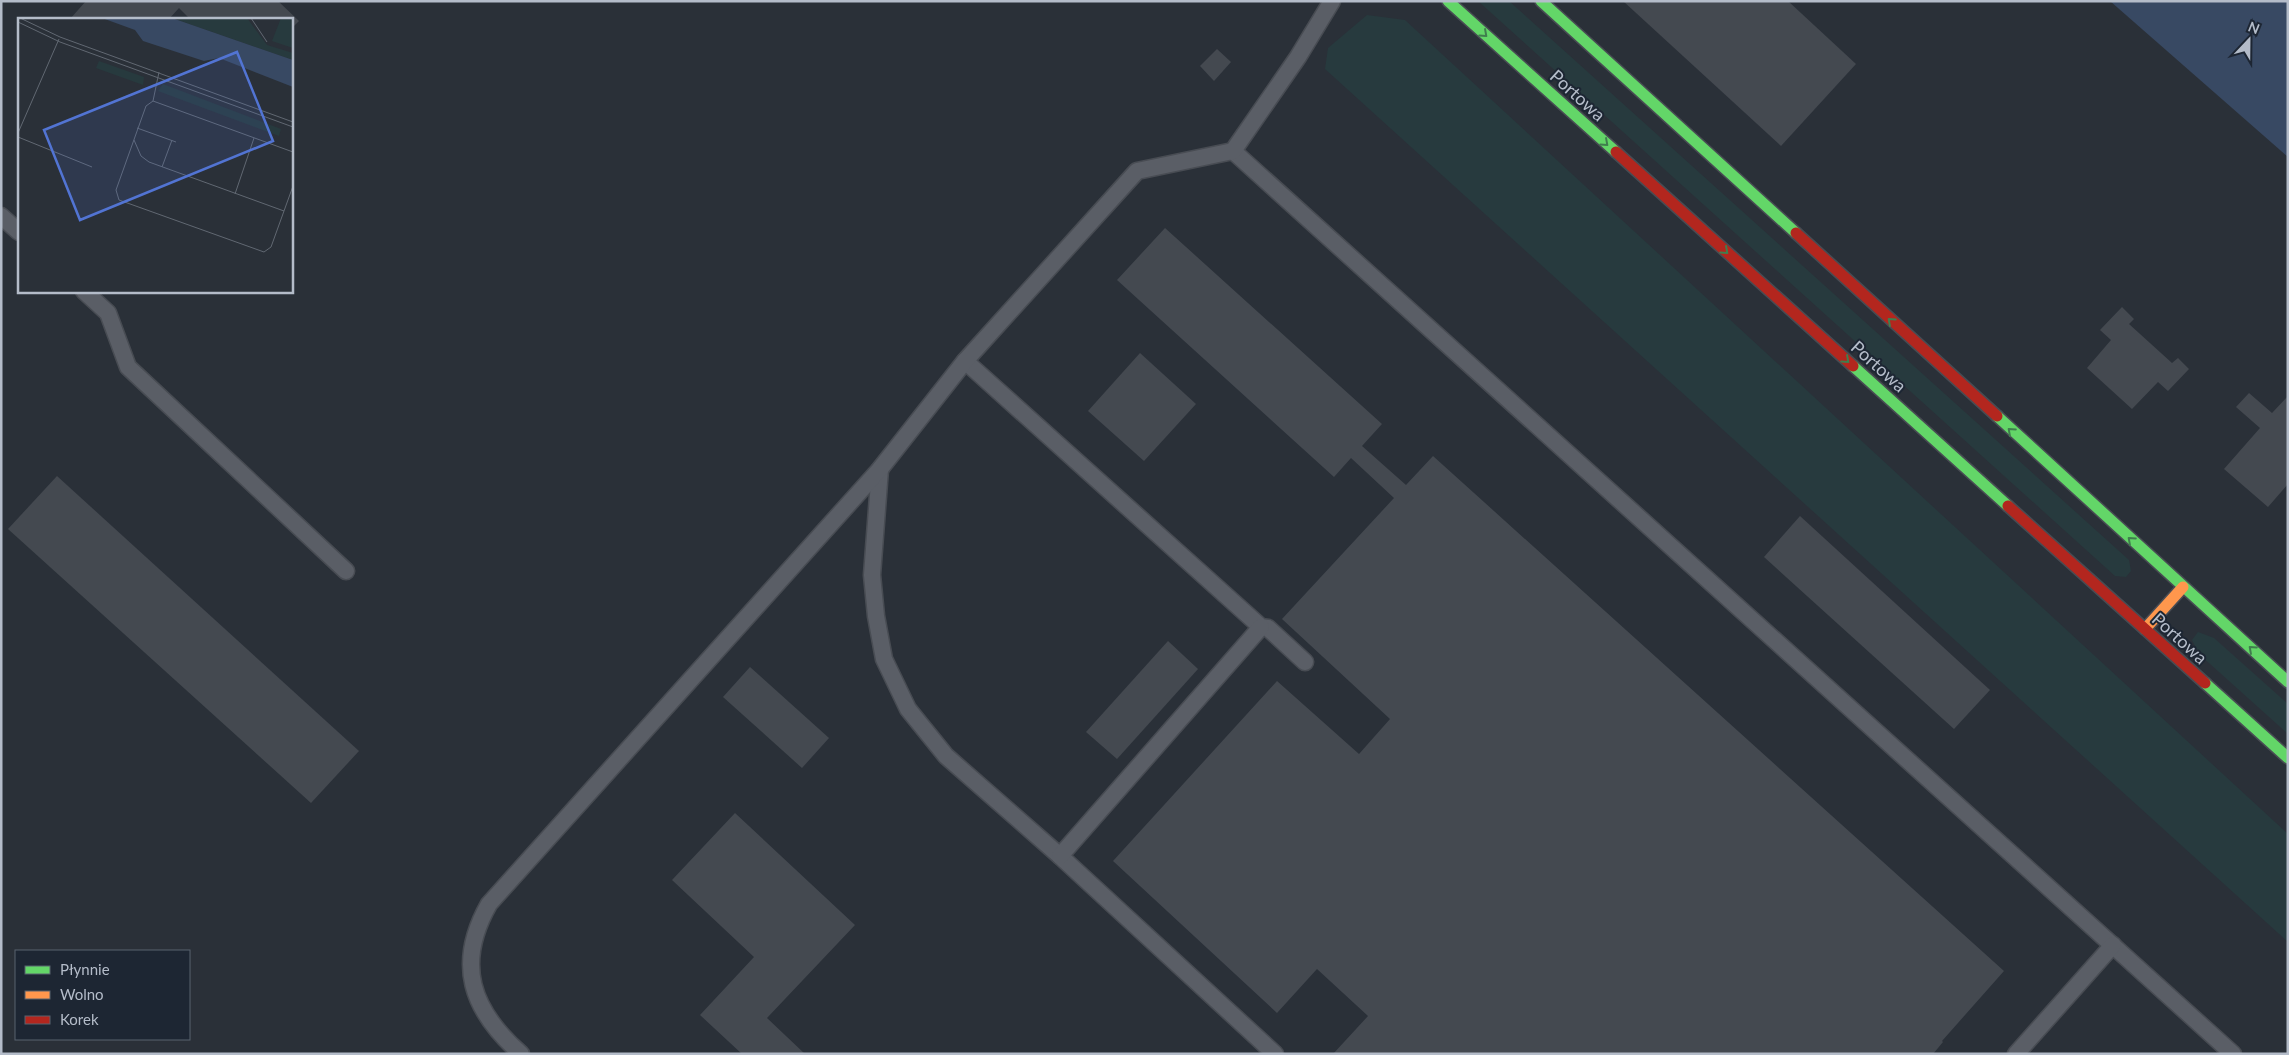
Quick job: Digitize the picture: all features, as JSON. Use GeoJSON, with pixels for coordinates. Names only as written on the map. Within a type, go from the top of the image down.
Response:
{"type":"FeatureCollection","features":[{"type":"Feature","properties":{"kind":"street","name":"Portowa"},"geometry":{"type":"LineString","coordinates":[[1448,1],[2288,758]]}},
{"type":"Feature","properties":{"kind":"street"},"geometry":{"type":"LineString","coordinates":[[1541,1],[2288,682]]}},
{"type":"Feature","properties":{"kind":"street"},"geometry":{"type":"LineString","coordinates":[[2144,629],[2183,587]]}},
{"type":"Feature","properties":{"kind":"lane"},"geometry":{"type":"LineString","coordinates":[[522,1054],[504,1038],[484,1013],[469,968],[477,926],[489,904],[880,469],[964,360],[1137,171],[1233,151],[1298,57],[1332,1]]}},
{"type":"Feature","properties":{"kind":"lane"},"geometry":{"type":"LineString","coordinates":[[1233,151],[2233,1054]]}},
{"type":"Feature","properties":{"kind":"lane"},"geometry":{"type":"LineString","coordinates":[[1,216],[18,231]]}},
{"type":"Feature","properties":{"kind":"lane"},"geometry":{"type":"LineString","coordinates":[[85,292],[108,313],[128,367],[346,571]]}},
{"type":"Feature","properties":{"kind":"lane"},"geometry":{"type":"LineString","coordinates":[[964,360],[1261,627],[1268,628],[1305,662]]}},
{"type":"Feature","properties":{"kind":"lane"},"geometry":{"type":"LineString","coordinates":[[880,469],[872,575],[884,659],[908,709],[946,756],[1060,856],[1275,1054]]}},
{"type":"Feature","properties":{"kind":"lane"},"geometry":{"type":"LineString","coordinates":[[1060,856],[1261,627]]}},
{"type":"Feature","properties":{"kind":"lane"},"geometry":{"type":"LineString","coordinates":[[2016,1054],[2113,945]]}},
{"type":"Feature","properties":{"kind":"green space"},"geometry":{"type":"Polygon","coordinates":[[[1478,1],[1509,1],[2129,560],[2131,571],[2126,577],[2115,576],[1478,1]]]}},
{"type":"Feature","properties":{"kind":"green space"},"geometry":{"type":"Polygon","coordinates":[[[1367,15],[1405,20],[2288,834],[2288,942],[1325,69],[1328,48],[1367,15]]]}},
{"type":"Feature","properties":{"kind":"green space"},"geometry":{"type":"Polygon","coordinates":[[[2198,632],[2214,638],[2288,704],[2288,734],[2199,654],[2192,640],[2198,632]]]}},
{"type":"Feature","properties":{"kind":"water"},"geometry":{"type":"Polygon","coordinates":[[[2110,1],[2288,1],[2288,157],[2110,1]]]}},
{"type":"Feature","properties":{"kind":"building"},"geometry":{"type":"Polygon","coordinates":[[[86,1],[278,1],[299,21],[292,28],[292,18],[189,18],[179,8],[170,18],[71,18],[86,1]]]}},
{"type":"Feature","properties":{"kind":"building"},"geometry":{"type":"Polygon","coordinates":[[[1623,1],[1788,1],[1856,64],[1781,146],[1623,1]]]}},
{"type":"Feature","properties":{"kind":"building"},"geometry":{"type":"Polygon","coordinates":[[[1217,49],[1231,62],[1214,81],[1200,66],[1217,49]]]}},
{"type":"Feature","properties":{"kind":"building"},"geometry":{"type":"Polygon","coordinates":[[[1165,228],[1382,424],[1362,446],[1406,485],[1433,456],[2004,971],[1942,1041],[1933,1054],[1333,1054],[1368,1016],[1317,969],[1277,1013],[1113,861],[1277,681],[1359,754],[1390,719],[1282,619],[1394,498],[1351,458],[1334,477],[1117,280],[1165,228]]]}},
{"type":"Feature","properties":{"kind":"building"},"geometry":{"type":"Polygon","coordinates":[[[2122,307],[2134,319],[2129,324],[2172,363],[2178,358],[2189,369],[2168,391],[2158,382],[2132,409],[2087,368],[2111,340],[2100,330],[2122,307]]]}},
{"type":"Feature","properties":{"kind":"building"},"geometry":{"type":"Polygon","coordinates":[[[1140,353],[1196,404],[1144,461],[1088,411],[1140,353]]]}},
{"type":"Feature","properties":{"kind":"building"},"geometry":{"type":"Polygon","coordinates":[[[2249,393],[2272,413],[2288,396],[2288,484],[2268,507],[2224,469],[2260,428],[2236,407],[2249,393]]]}},
{"type":"Feature","properties":{"kind":"building"},"geometry":{"type":"Polygon","coordinates":[[[57,476],[359,751],[311,803],[8,529],[57,476]]]}},
{"type":"Feature","properties":{"kind":"building"},"geometry":{"type":"Polygon","coordinates":[[[1800,516],[1990,690],[1954,729],[1764,557],[1800,516]]]}},
{"type":"Feature","properties":{"kind":"building"},"geometry":{"type":"Polygon","coordinates":[[[1168,641],[1198,669],[1117,759],[1086,732],[1168,641]]]}},
{"type":"Feature","properties":{"kind":"building"},"geometry":{"type":"Polygon","coordinates":[[[750,667],[829,738],[802,768],[723,697],[750,667]]]}},
{"type":"Feature","properties":{"kind":"building"},"geometry":{"type":"Polygon","coordinates":[[[735,813],[855,925],[767,1018],[805,1054],[742,1054],[700,1015],[754,957],[672,880],[735,813]]]}},
{"type":"Feature","properties":{"kind":"traffic: fast"},"geometry":{"type":"LineString","coordinates":[[1448,1],[1616,152]]}},
{"type":"Feature","properties":{"kind":"traffic: fast"},"geometry":{"type":"LineString","coordinates":[[1541,1],[1796,233]]}},
{"type":"Feature","properties":{"kind":"traffic: fast"},"geometry":{"type":"LineString","coordinates":[[1853,366],[2008,506]]}},
{"type":"Feature","properties":{"kind":"traffic: fast"},"geometry":{"type":"LineString","coordinates":[[1997,416],[2288,682]]}},
{"type":"Feature","properties":{"kind":"traffic: fast"},"geometry":{"type":"LineString","coordinates":[[2205,683],[2288,758]]}},
{"type":"Feature","properties":{"kind":"traffic: slow"},"geometry":{"type":"LineString","coordinates":[[2145,629],[2183,587]]}},
{"type":"Feature","properties":{"kind":"traffic: jam"},"geometry":{"type":"LineString","coordinates":[[1616,152],[1853,366]]}},
{"type":"Feature","properties":{"kind":"traffic: jam"},"geometry":{"type":"LineString","coordinates":[[1796,233],[1997,416]]}},
{"type":"Feature","properties":{"kind":"traffic: jam"},"geometry":{"type":"LineString","coordinates":[[2008,506],[2205,683]]}}]}
